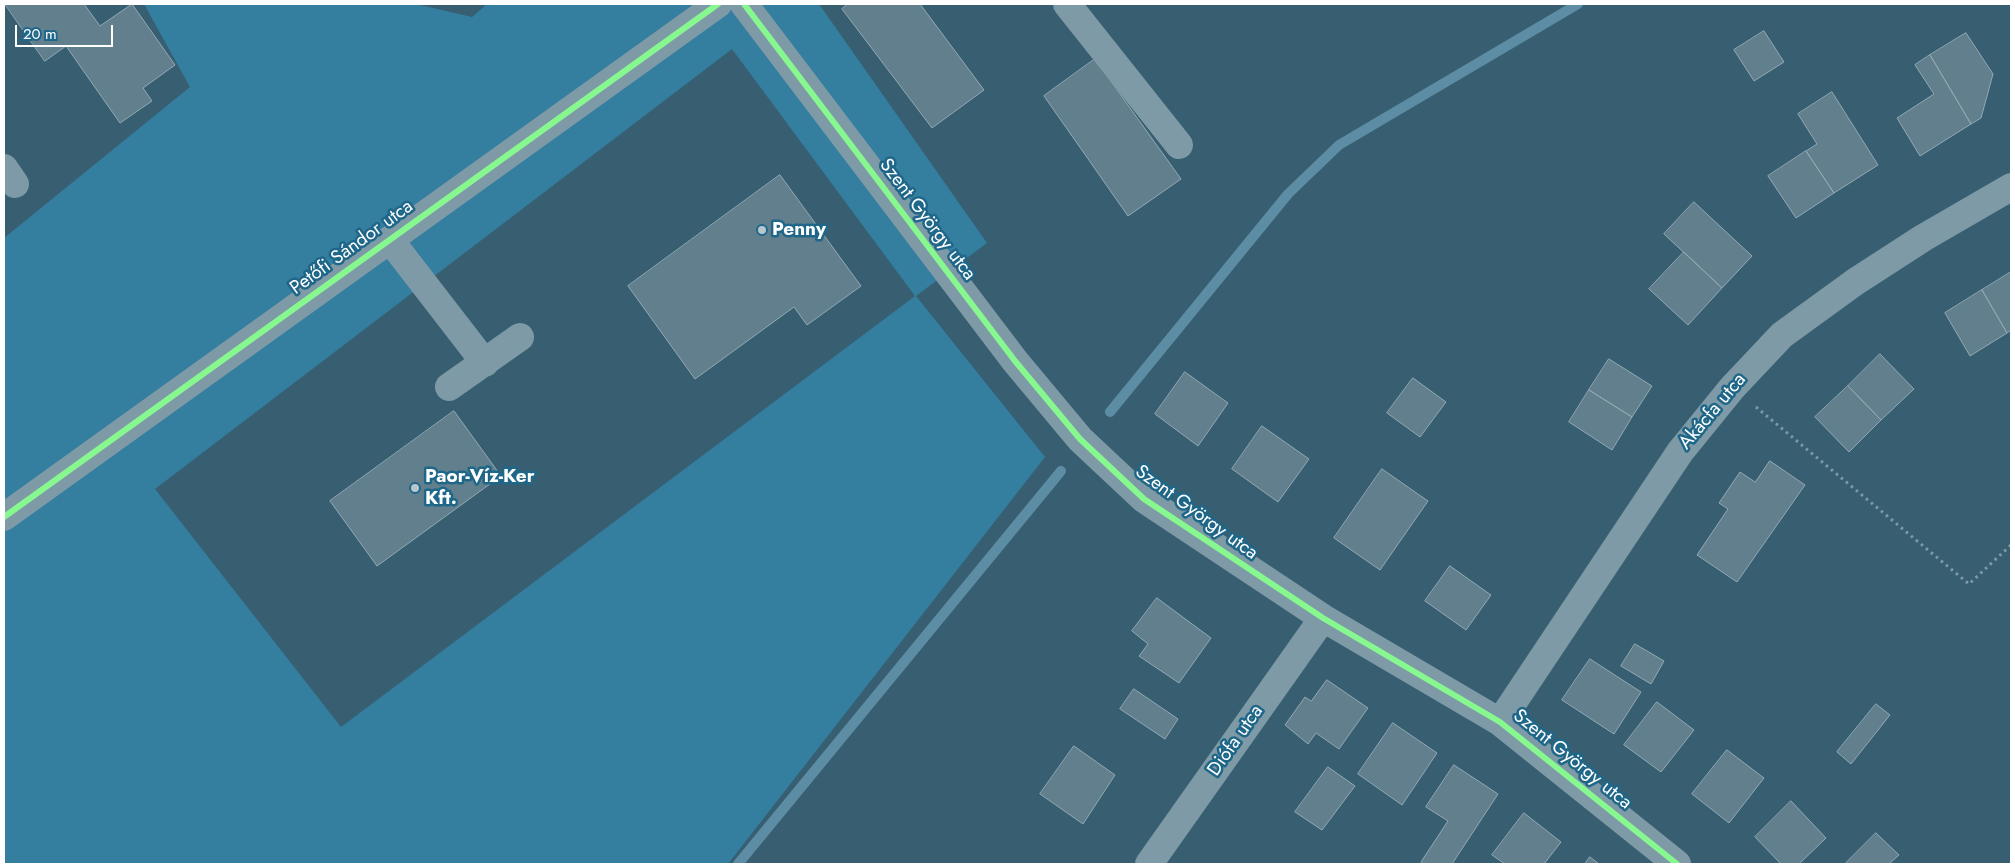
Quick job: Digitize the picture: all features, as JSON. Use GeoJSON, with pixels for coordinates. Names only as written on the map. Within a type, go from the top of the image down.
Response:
{"type":"FeatureCollection","features":[{"type":"Feature","properties":{"kind":"street","name":"Petőfi Sándor utca"},"geometry":{"type":"LineString","coordinates":[[4,517],[718,4]]}},
{"type":"Feature","properties":{"kind":"street","name":"Szent György utca"},"geometry":{"type":"LineString","coordinates":[[744,4],[1015,361],[1080,439],[1144,499],[1323,618],[1500,722],[1678,864]]}},
{"type":"Feature","properties":{"kind":"street"},"geometry":{"type":"LineString","coordinates":[[1067,4],[1179,145]]}},
{"type":"Feature","properties":{"kind":"street","name":"Akácfa utca"},"geometry":{"type":"LineString","coordinates":[[1500,722],[1680,452],[1732,388],[1782,335],[1855,282],[1923,238],[2011,187]]}},
{"type":"Feature","properties":{"kind":"street"},"geometry":{"type":"LineString","coordinates":[[390,240],[485,363]]}},
{"type":"Feature","properties":{"kind":"street"},"geometry":{"type":"LineString","coordinates":[[449,387],[520,337]]}},
{"type":"Feature","properties":{"kind":"street","name":"Diófa utca"},"geometry":{"type":"LineString","coordinates":[[1149,864],[1323,618]]}},
{"type":"Feature","properties":{"kind":"path"},"geometry":{"type":"LineString","coordinates":[[1732,388],[1969,584],[2011,544]]}},
{"type":"Feature","properties":{"kind":"shaded area"},"geometry":{"type":"Polygon","coordinates":[[[144,4],[416,4],[472,17],[487,4],[819,4],[987,243],[916,296],[1045,457],[728,864],[4,864],[4,238],[190,87],[144,4]],[[732,49],[155,489],[341,727],[915,296],[732,49]]]}},
{"type":"Feature","properties":{"kind":"building"},"geometry":{"type":"Polygon","coordinates":[[[5,4],[84,4],[100,26],[132,4],[175,65],[143,88],[152,101],[120,123],[66,46],[45,61],[5,4]]]}},
{"type":"Feature","properties":{"kind":"building"},"geometry":{"type":"Polygon","coordinates":[[[848,4],[920,4],[984,90],[932,128],[842,9],[848,4]]]}},
{"type":"Feature","properties":{"kind":"building"},"geometry":{"type":"Polygon","coordinates":[[[1764,31],[1784,62],[1754,81],[1734,50],[1764,31]]]}},
{"type":"Feature","properties":{"kind":"building"},"geometry":{"type":"Polygon","coordinates":[[[1966,33],[1993,74],[1981,118],[1971,124],[1930,55],[1966,33]]]}},
{"type":"Feature","properties":{"kind":"building"},"geometry":{"type":"Polygon","coordinates":[[[1930,55],[1971,124],[1920,156],[1897,118],[1934,94],[1915,65],[1930,55]]]}},
{"type":"Feature","properties":{"kind":"building"},"geometry":{"type":"Polygon","coordinates":[[[1095,59],[1181,179],[1128,216],[1044,96],[1095,59]]]}},
{"type":"Feature","properties":{"kind":"building"},"geometry":{"type":"Polygon","coordinates":[[[1832,92],[1878,165],[1834,193],[1806,151],[1817,144],[1798,114],[1832,92]]]}},
{"type":"Feature","properties":{"kind":"building"},"geometry":{"type":"Polygon","coordinates":[[[1806,151],[1834,193],[1796,218],[1768,176],[1806,151]]]}},
{"type":"Feature","properties":{"kind":"building","name":"Penny"},"geometry":{"type":"Polygon","coordinates":[[[780,175],[861,286],[807,325],[794,307],[695,379],[628,286],[780,175]]]}},
{"type":"Feature","properties":{"kind":"building"},"geometry":{"type":"Polygon","coordinates":[[[1694,202],[1752,256],[1722,288],[1664,234],[1694,202]]]}},
{"type":"Feature","properties":{"kind":"building"},"geometry":{"type":"Polygon","coordinates":[[[1684,252],[1722,288],[1688,325],[1649,289],[1684,252]]]}},
{"type":"Feature","properties":{"kind":"building"},"geometry":{"type":"Polygon","coordinates":[[[2011,272],[2011,330],[2007,333],[1982,290],[2011,272]]]}},
{"type":"Feature","properties":{"kind":"building"},"geometry":{"type":"Polygon","coordinates":[[[1982,290],[2007,333],[1970,356],[1945,313],[1982,290]]]}},
{"type":"Feature","properties":{"kind":"building"},"geometry":{"type":"Polygon","coordinates":[[[1880,354],[1914,389],[1881,420],[1848,386],[1880,354]]]}},
{"type":"Feature","properties":{"kind":"building"},"geometry":{"type":"Polygon","coordinates":[[[1609,359],[1652,386],[1632,417],[1589,390],[1609,359]]]}},
{"type":"Feature","properties":{"kind":"building"},"geometry":{"type":"Polygon","coordinates":[[[1185,372],[1228,403],[1198,446],[1155,414],[1185,372]]]}},
{"type":"Feature","properties":{"kind":"building"},"geometry":{"type":"Polygon","coordinates":[[[1413,378],[1446,402],[1420,437],[1387,413],[1413,378]]]}},
{"type":"Feature","properties":{"kind":"building"},"geometry":{"type":"Polygon","coordinates":[[[1848,386],[1881,420],[1849,452],[1815,417],[1848,386]]]}},
{"type":"Feature","properties":{"kind":"building"},"geometry":{"type":"Polygon","coordinates":[[[1589,390],[1632,417],[1612,450],[1569,422],[1589,390]]]}},
{"type":"Feature","properties":{"kind":"building","name":"Paor-Víz-Ker Kft."},"geometry":{"type":"Polygon","coordinates":[[[454,411],[501,476],[377,566],[330,501],[454,411]]]}},
{"type":"Feature","properties":{"kind":"building"},"geometry":{"type":"Polygon","coordinates":[[[1262,426],[1309,459],[1278,502],[1232,469],[1262,426]]]}},
{"type":"Feature","properties":{"kind":"building"},"geometry":{"type":"Polygon","coordinates":[[[1770,461],[1805,485],[1737,582],[1697,555],[1728,509],[1719,503],[1740,472],[1755,482],[1770,461]]]}},
{"type":"Feature","properties":{"kind":"building"},"geometry":{"type":"Polygon","coordinates":[[[1382,469],[1428,501],[1380,570],[1334,538],[1382,469]]]}},
{"type":"Feature","properties":{"kind":"building"},"geometry":{"type":"Polygon","coordinates":[[[1450,566],[1491,595],[1466,630],[1425,601],[1450,566]]]}},
{"type":"Feature","properties":{"kind":"building"},"geometry":{"type":"Polygon","coordinates":[[[1157,598],[1211,638],[1179,683],[1139,656],[1148,644],[1132,631],[1157,598]]]}},
{"type":"Feature","properties":{"kind":"building"},"geometry":{"type":"Polygon","coordinates":[[[1635,644],[1664,661],[1651,684],[1621,666],[1635,644]]]}},
{"type":"Feature","properties":{"kind":"building"},"geometry":{"type":"Polygon","coordinates":[[[1590,659],[1641,692],[1614,734],[1562,700],[1590,659]]]}},
{"type":"Feature","properties":{"kind":"building"},"geometry":{"type":"Polygon","coordinates":[[[1327,680],[1368,708],[1339,749],[1316,733],[1308,744],[1285,725],[1305,697],[1311,701],[1327,680]]]}},
{"type":"Feature","properties":{"kind":"building"},"geometry":{"type":"Polygon","coordinates":[[[1134,689],[1178,719],[1165,739],[1120,709],[1134,689]]]}},
{"type":"Feature","properties":{"kind":"building"},"geometry":{"type":"Polygon","coordinates":[[[1657,702],[1694,730],[1661,772],[1624,745],[1657,702]]]}},
{"type":"Feature","properties":{"kind":"building"},"geometry":{"type":"Polygon","coordinates":[[[1876,704],[1890,715],[1851,764],[1837,752],[1876,704]]]}},
{"type":"Feature","properties":{"kind":"building"},"geometry":{"type":"Polygon","coordinates":[[[1393,723],[1437,753],[1402,805],[1358,774],[1393,723]]]}},
{"type":"Feature","properties":{"kind":"building"},"geometry":{"type":"Polygon","coordinates":[[[1074,746],[1115,775],[1083,824],[1040,794],[1074,746]]]}},
{"type":"Feature","properties":{"kind":"building"},"geometry":{"type":"Polygon","coordinates":[[[1727,750],[1764,778],[1729,823],[1692,794],[1727,750]]]}},
{"type":"Feature","properties":{"kind":"building"},"geometry":{"type":"Polygon","coordinates":[[[1454,765],[1498,794],[1452,864],[1424,864],[1421,862],[1448,821],[1426,807],[1454,765]]]}},
{"type":"Feature","properties":{"kind":"building"},"geometry":{"type":"Polygon","coordinates":[[[1328,767],[1355,786],[1322,830],[1295,812],[1328,767]]]}},
{"type":"Feature","properties":{"kind":"building"},"geometry":{"type":"Polygon","coordinates":[[[1791,801],[1826,838],[1799,864],[1781,864],[1755,837],[1791,801]]]}},
{"type":"Feature","properties":{"kind":"building"},"geometry":{"type":"Polygon","coordinates":[[[1524,813],[1561,842],[1544,864],[1505,864],[1492,855],[1524,813]]]}},
{"type":"Feature","properties":{"kind":"building"},"geometry":{"type":"Polygon","coordinates":[[[1876,833],[1899,855],[1889,864],[1845,864],[1876,833]]]}},
{"type":"Feature","properties":{"kind":"building"},"geometry":{"type":"Polygon","coordinates":[[[1590,857],[1599,864],[1585,864],[1590,857]]]}},
{"type":"Feature","properties":{"kind":"waterway"},"geometry":{"type":"LineString","coordinates":[[1110,412],[1288,194],[1339,145],[1578,4]]}},
{"type":"Feature","properties":{"kind":"waterway"},"geometry":{"type":"LineString","coordinates":[[738,864],[1061,471]]}},
{"type":"Feature","properties":{"kind":"cycle path"},"geometry":{"type":"LineString","coordinates":[[4,517],[718,4]]}},
{"type":"Feature","properties":{"kind":"cycle path"},"geometry":{"type":"LineString","coordinates":[[744,4],[1015,361],[1080,439],[1144,499],[1323,618],[1500,722],[1677,864]]}},
{"type":"Feature","properties":{"kind":"place","name":"Penny"},"geometry":{"type":"Point","coordinates":[762,230]}},
{"type":"Feature","properties":{"kind":"place","name":"Paor-Víz-Ker Kft."},"geometry":{"type":"Point","coordinates":[415,488]}}]}
